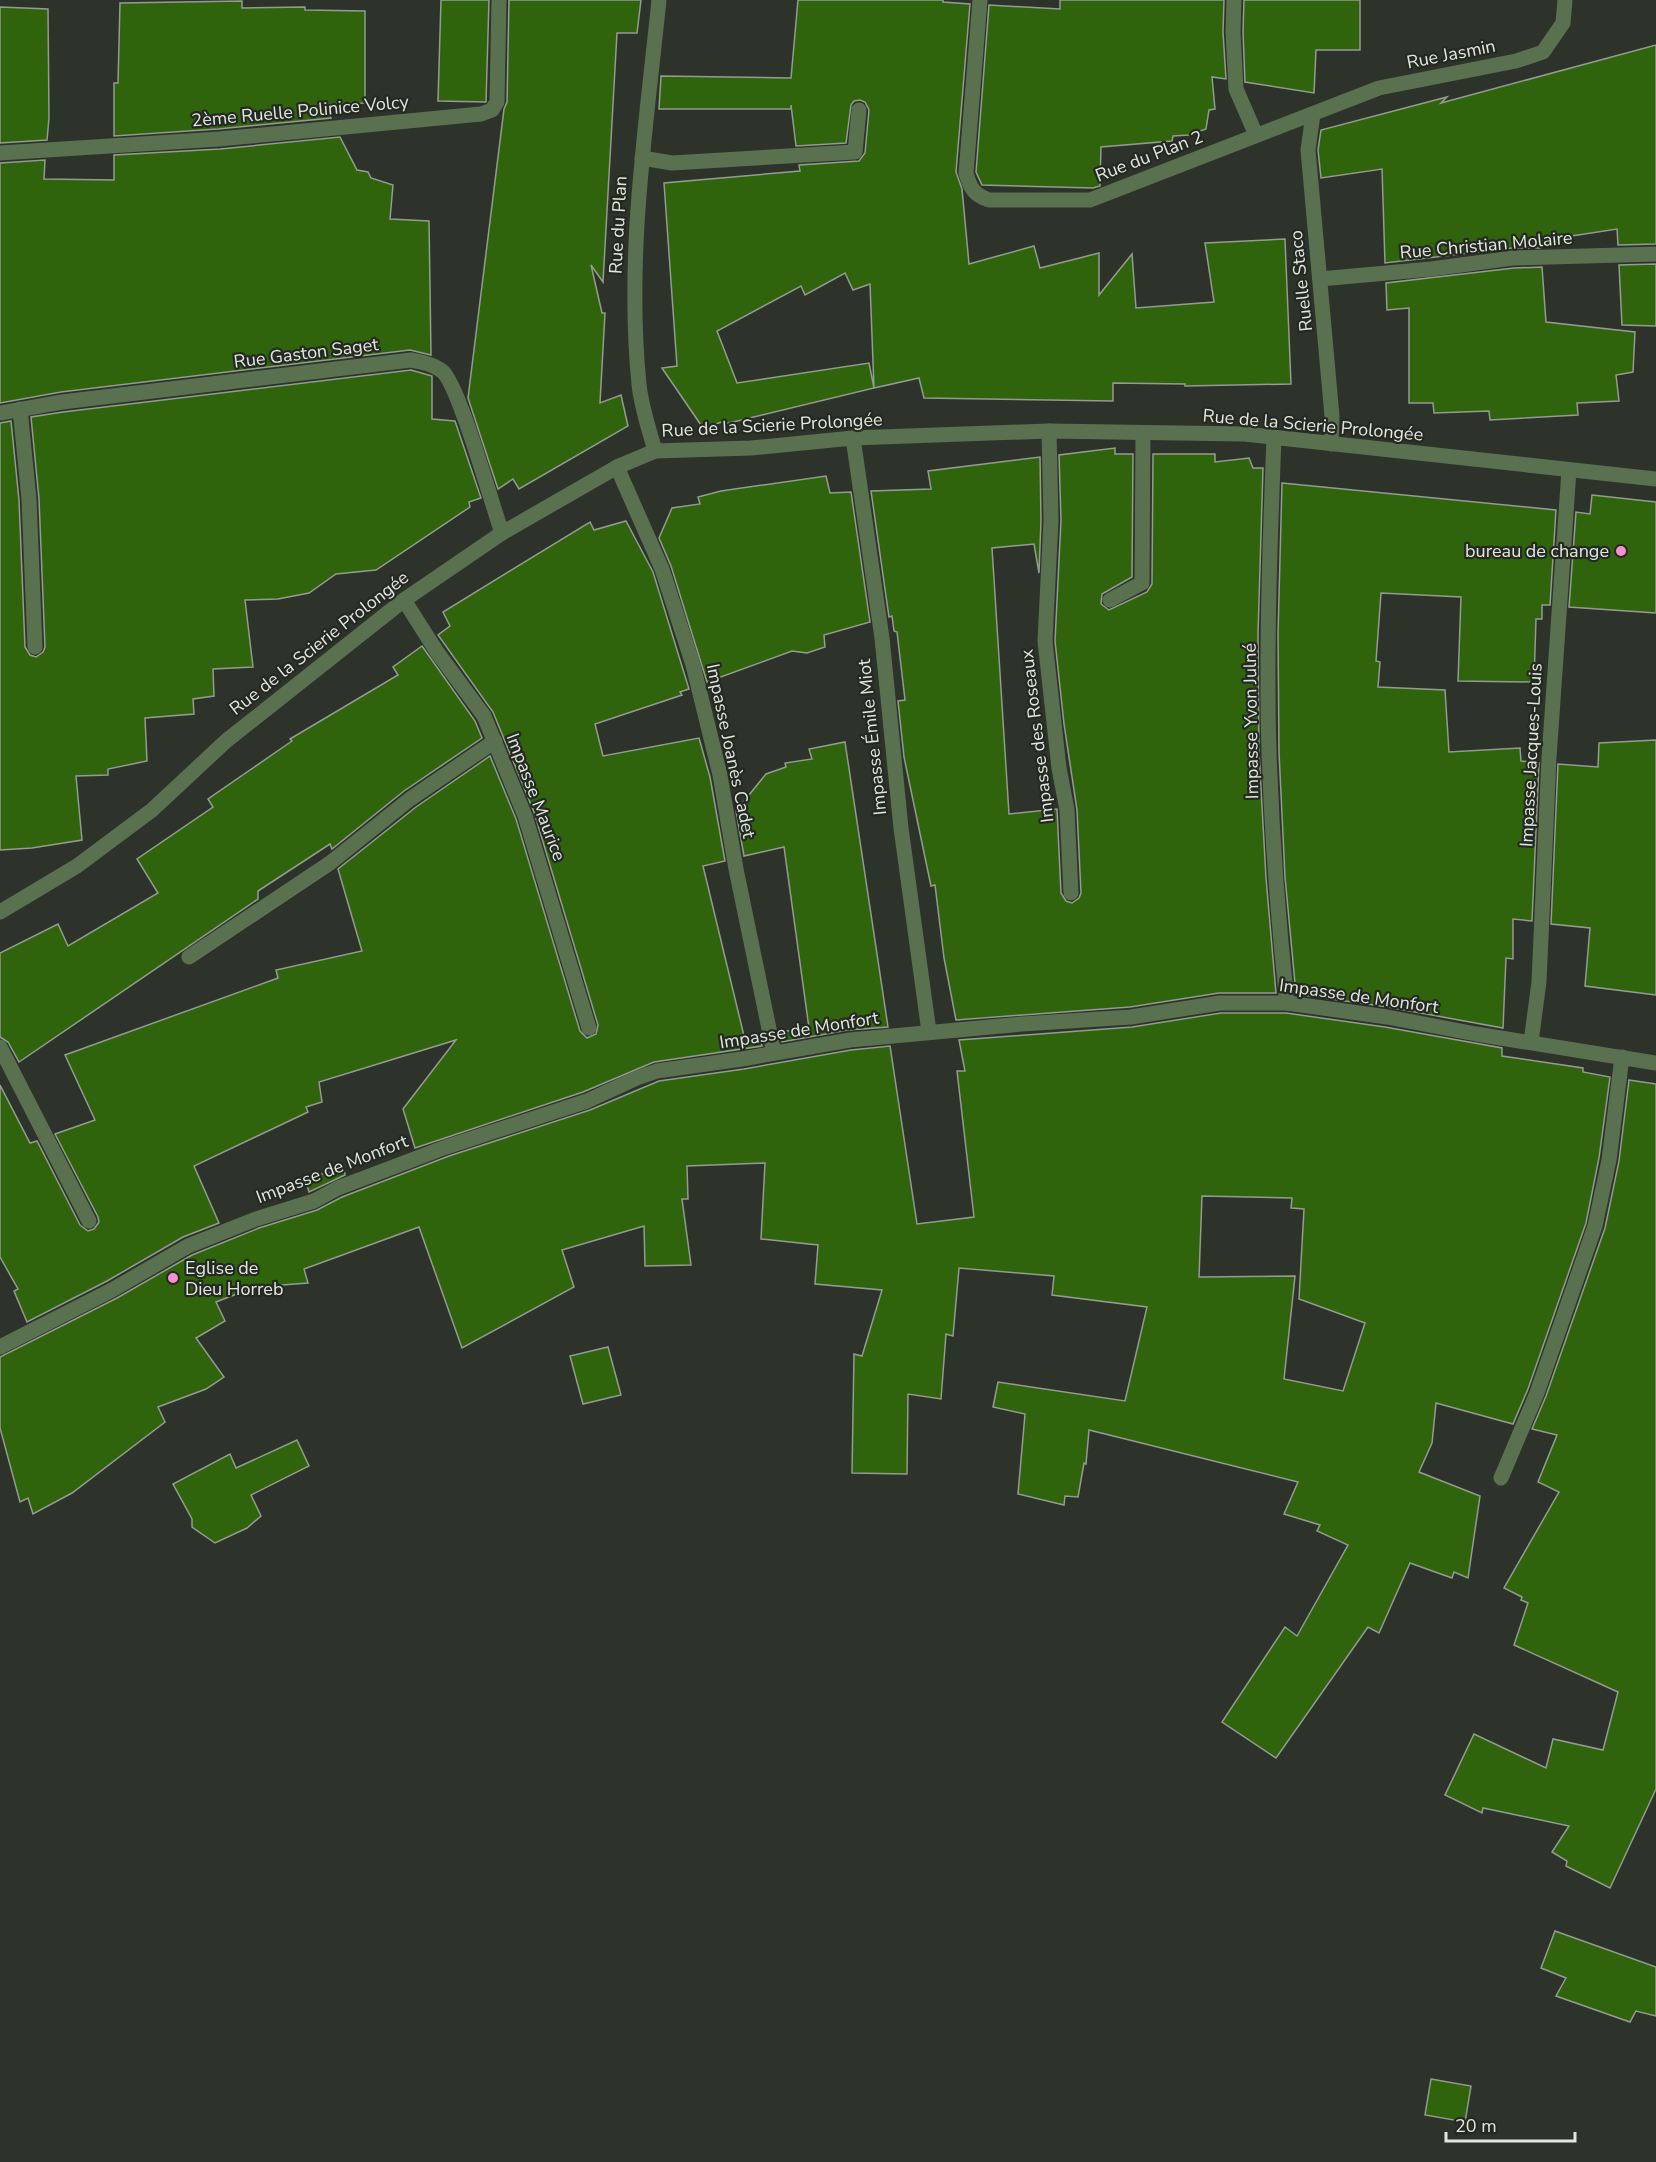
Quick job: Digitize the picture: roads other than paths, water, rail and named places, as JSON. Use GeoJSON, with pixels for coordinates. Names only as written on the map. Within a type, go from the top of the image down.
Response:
{"type":"FeatureCollection","features":[{"type":"Feature","properties":{"kind":"street","name":"2ème Ruelle Polinice Volcy"},"geometry":{"type":"LineString","coordinates":[[0,153],[219,139],[481,114],[492,110],[497,102],[500,0]]}},
{"type":"Feature","properties":{"kind":"street","name":"Rue du Plan"},"geometry":{"type":"LineString","coordinates":[[655,451],[639,386],[634,260],[659,0]]}},
{"type":"Feature","properties":{"kind":"street","name":"Rue du Plan 2"},"geometry":{"type":"LineString","coordinates":[[980,0],[966,173],[969,186],[976,196],[989,200],[1090,200],[1313,114]]}},
{"type":"Feature","properties":{"kind":"street"},"geometry":{"type":"LineString","coordinates":[[1234,0],[1236,89],[1256,135]]}},
{"type":"Feature","properties":{"kind":"street","name":"Rue Jasmin"},"geometry":{"type":"LineString","coordinates":[[1313,114],[1379,88],[1516,61],[1543,52],[1563,23],[1565,0]]}},
{"type":"Feature","properties":{"kind":"street"},"geometry":{"type":"LineString","coordinates":[[642,158],[672,163],[855,152],[859,110]]}},
{"type":"Feature","properties":{"kind":"street","name":"Ruelle Staco"},"geometry":{"type":"LineString","coordinates":[[1313,114],[1308,150],[1332,416],[1332,444]]}},
{"type":"Feature","properties":{"kind":"street","name":"Rue Christian Molaire"},"geometry":{"type":"LineString","coordinates":[[1320,279],[1431,269],[1513,258],[1656,254]]}},
{"type":"Feature","properties":{"kind":"street","name":"Rue Gaston Saget"},"geometry":{"type":"LineString","coordinates":[[0,413],[62,402],[411,360],[429,363],[444,372],[460,405],[502,533]]}},
{"type":"Feature","properties":{"kind":"street"},"geometry":{"type":"LineString","coordinates":[[20,409],[28,499],[35,647]]}},
{"type":"Feature","properties":{"kind":"street","name":"Rue de la Scierie Prolongée"},"geometry":{"type":"LineString","coordinates":[[0,912],[77,866],[152,810],[226,741],[404,600],[502,533],[617,467],[655,451],[751,448],[853,438],[1049,431],[1244,434],[1656,479]]}},
{"type":"Feature","properties":{"kind":"street","name":"Impasse des Roseaux"},"geometry":{"type":"LineString","coordinates":[[1049,431],[1051,520],[1045,641],[1059,768],[1067,810],[1071,893]]}},
{"type":"Feature","properties":{"kind":"street"},"geometry":{"type":"LineString","coordinates":[[1110,600],[1142,583],[1143,433]]}},
{"type":"Feature","properties":{"kind":"street","name":"Impasse Yvon Julné"},"geometry":{"type":"LineString","coordinates":[[1274,437],[1269,585],[1269,750],[1273,836],[1287,1003]]}},
{"type":"Feature","properties":{"kind":"street","name":"Impasse Émile Miot"},"geometry":{"type":"LineString","coordinates":[[853,438],[882,638],[901,828],[929,1032]]}},
{"type":"Feature","properties":{"kind":"street","name":"Impasse Joanès Cadet"},"geometry":{"type":"LineString","coordinates":[[617,467],[662,569],[693,666],[720,775],[736,869],[774,1053]]}},
{"type":"Feature","properties":{"kind":"street","name":"Impasse Jacques-Louis"},"geometry":{"type":"LineString","coordinates":[[1531,1042],[1539,982],[1548,758],[1569,470]]}},
{"type":"Feature","properties":{"kind":"street","name":"Impasse Maurice"},"geometry":{"type":"LineString","coordinates":[[404,600],[437,652],[484,716],[495,741],[525,816],[589,1028]]}},
{"type":"Feature","properties":{"kind":"street"},"geometry":{"type":"LineString","coordinates":[[189,957],[330,863],[410,799],[495,741]]}},
{"type":"Feature","properties":{"kind":"street","name":"Impasse de Monfort"},"geometry":{"type":"LineString","coordinates":[[0,1347],[112,1290],[188,1246],[256,1219],[314,1201],[338,1188],[447,1147],[587,1101],[657,1071],[850,1040],[1131,1017],[1220,1003],[1287,1003],[1387,1017],[1656,1063]]}},
{"type":"Feature","properties":{"kind":"street"},"geometry":{"type":"LineString","coordinates":[[0,1047],[89,1221]]}},
{"type":"Feature","properties":{"kind":"street"},"geometry":{"type":"LineString","coordinates":[[1501,1478],[1537,1393],[1595,1226],[1609,1160],[1622,1057]]}},
{"type":"Feature","properties":{"kind":"place","name":"bureau de change"},"geometry":{"type":"Point","coordinates":[1621,551]}},
{"type":"Feature","properties":{"kind":"place","name":"Eglise de Dieu Horreb"},"geometry":{"type":"Point","coordinates":[173,1278]}}]}
